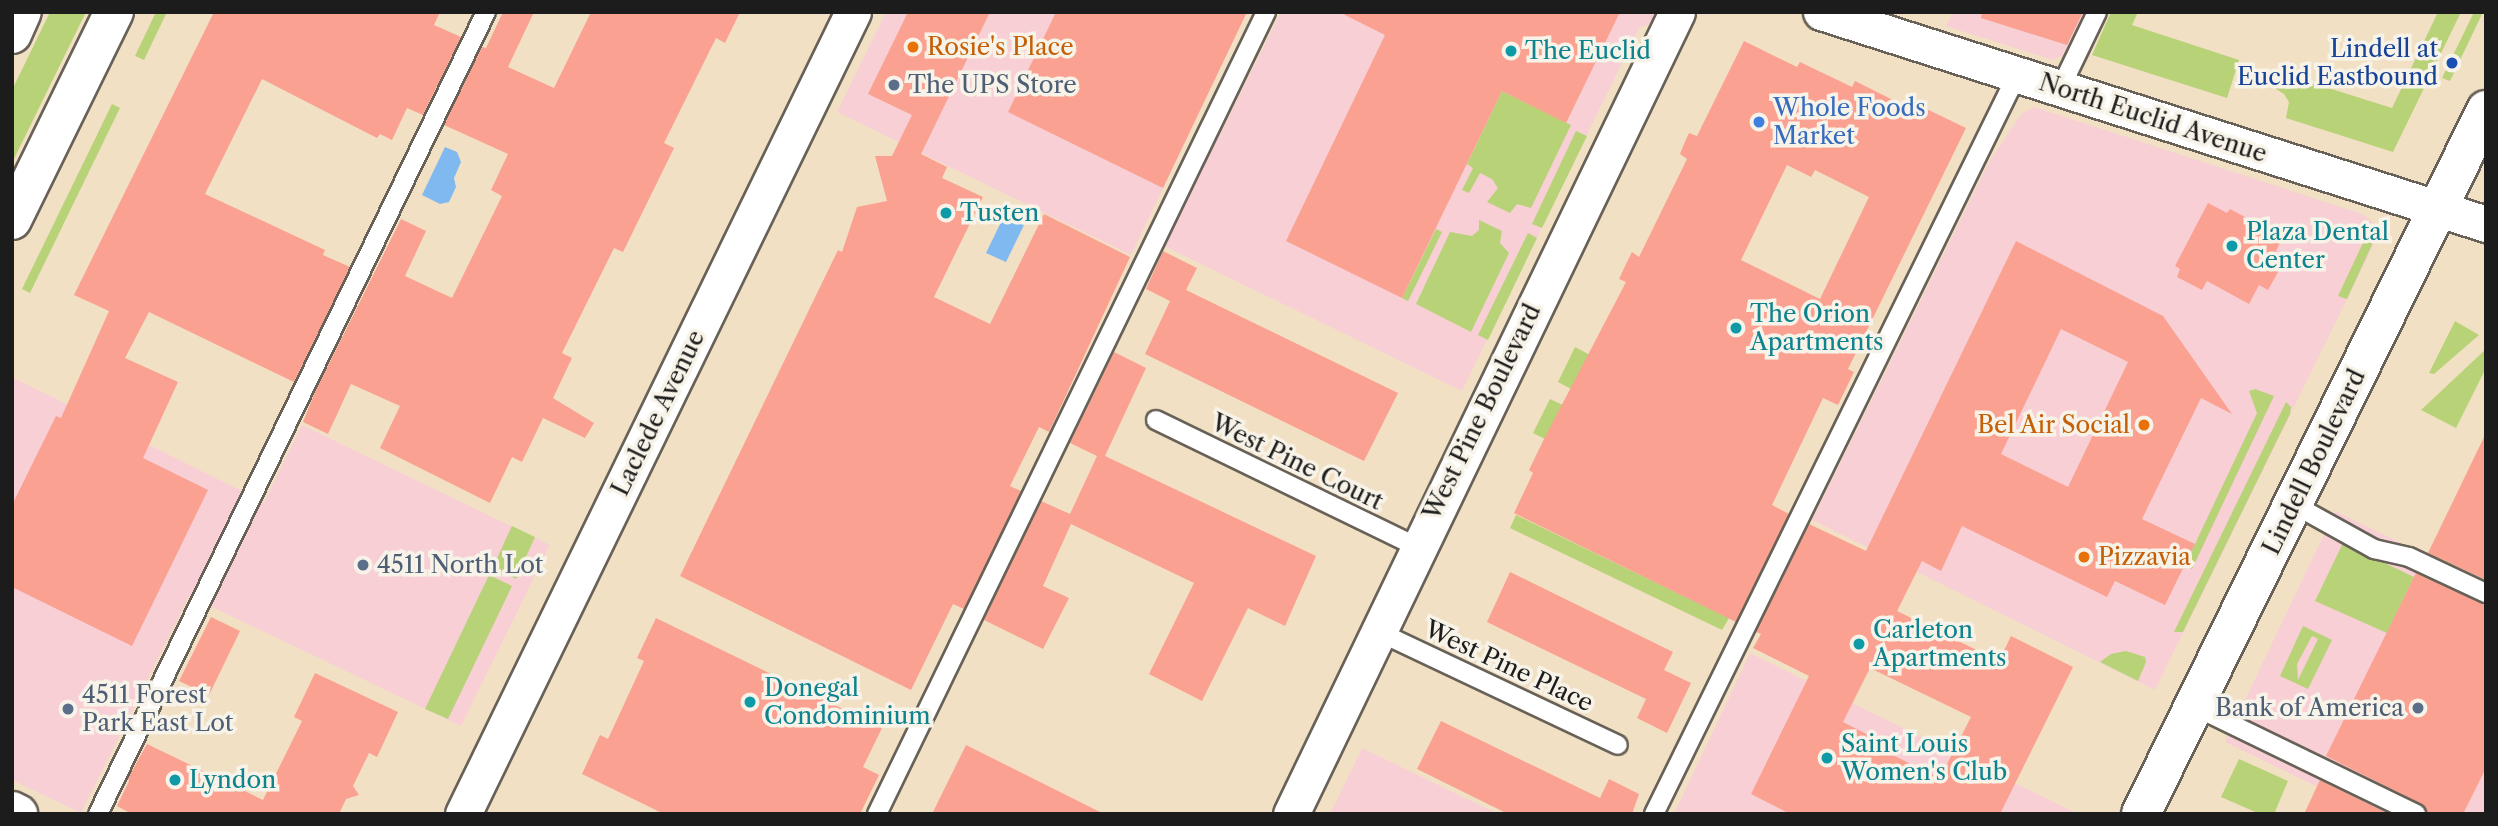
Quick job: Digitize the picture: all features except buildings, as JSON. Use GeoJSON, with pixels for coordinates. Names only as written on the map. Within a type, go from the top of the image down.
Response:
{"type":"FeatureCollection","features":[{"type":"Feature","properties":{"kind":"main road"},"geometry":{"type":"LineString","coordinates":[[12,34],[23,12]]}},
{"type":"Feature","properties":{"kind":"main road"},"geometry":{"type":"LineString","coordinates":[[12,220],[114,12]]}},
{"type":"Feature","properties":{"kind":"main road","name":"Lindell Boulevard"},"geometry":{"type":"LineString","coordinates":[[2141,814],[2486,110]]}},
{"type":"Feature","properties":{"kind":"main road"},"geometry":{"type":"LineString","coordinates":[[12,811],[18,814]]}},
{"type":"Feature","properties":{"kind":"street","name":"Laclede Avenue"},"geometry":{"type":"LineString","coordinates":[[463,814],[853,12]]}},
{"type":"Feature","properties":{"kind":"street","name":"West Pine Boulevard"},"geometry":{"type":"LineString","coordinates":[[1291,814],[1677,12]]}},
{"type":"Feature","properties":{"kind":"street","name":"North Euclid Avenue"},"geometry":{"type":"LineString","coordinates":[[1821,12],[2486,224]]}},
{"type":"Feature","properties":{"kind":"lane"},"geometry":{"type":"LineString","coordinates":[[98,814],[486,12]]}},
{"type":"Feature","properties":{"kind":"lane"},"geometry":{"type":"LineString","coordinates":[[877,814],[1266,12]]}},
{"type":"Feature","properties":{"kind":"lane"},"geometry":{"type":"LineString","coordinates":[[2060,89],[2098,12]]}},
{"type":"Feature","properties":{"kind":"lane"},"geometry":{"type":"LineString","coordinates":[[1654,814],[2017,75]]}},
{"type":"Feature","properties":{"kind":"lane","name":"West Pine Court"},"geometry":{"type":"LineString","coordinates":[[1156,420],[1418,547]]}},
{"type":"Feature","properties":{"kind":"lane"},"geometry":{"type":"LineString","coordinates":[[2293,504],[2374,549],[2409,556],[2486,593]]}},
{"type":"Feature","properties":{"kind":"lane","name":"West Pine Place"},"geometry":{"type":"LineString","coordinates":[[1380,632],[1618,745]]}},
{"type":"Feature","properties":{"kind":"lane"},"geometry":{"type":"LineString","coordinates":[[2194,706],[2416,814]]}},
{"type":"Feature","properties":{"kind":"shaded area"},"geometry":{"type":"Polygon","coordinates":[[[886,12],[1247,12],[1131,255],[837,112],[886,12]]]}},
{"type":"Feature","properties":{"kind":"shaded area"},"geometry":{"type":"Polygon","coordinates":[[[1281,12],[1655,12],[1649,24],[1639,28],[1462,391],[1164,246],[1281,12]]]}},
{"type":"Feature","properties":{"kind":"shaded area"},"geometry":{"type":"Polygon","coordinates":[[[1953,12],[2084,12],[2063,55],[2053,60],[1946,26],[1953,12]]]}},
{"type":"Feature","properties":{"kind":"shaded area"},"geometry":{"type":"Polygon","coordinates":[[[2034,107],[2362,214],[2378,226],[2375,242],[2155,690],[1812,520],[1989,162],[2022,113],[2034,107]]]}},
{"type":"Feature","properties":{"kind":"shaded area"},"geometry":{"type":"Polygon","coordinates":[[[12,377],[264,502],[302,425],[550,545],[461,726],[189,596],[81,813],[12,780],[12,377]]]}},
{"type":"Feature","properties":{"kind":"shaded area"},"geometry":{"type":"Polygon","coordinates":[[[2335,511],[2486,584],[2486,814],[2374,814],[2225,742],[2335,511]]]}},
{"type":"Feature","properties":{"kind":"shaded area"},"geometry":{"type":"Polygon","coordinates":[[[1750,653],[2078,814],[1674,814],[1750,653]]]}},
{"type":"Feature","properties":{"kind":"shaded area"},"geometry":{"type":"Polygon","coordinates":[[[1362,748],[1498,814],[1330,814],[1362,748]]]}},
{"type":"Feature","properties":{"kind":"green space"},"geometry":{"type":"Polygon","coordinates":[[[50,12],[86,12],[12,163],[12,90],[50,12]]]}},
{"type":"Feature","properties":{"kind":"green space"},"geometry":{"type":"Polygon","coordinates":[[[156,12],[167,12],[144,60],[135,56],[156,12]]]}},
{"type":"Feature","properties":{"kind":"green space"},"geometry":{"type":"Polygon","coordinates":[[[2111,12],[2138,12],[2132,25],[2239,60],[2227,98],[2092,55],[2111,12]]]}},
{"type":"Feature","properties":{"kind":"green space"},"geometry":{"type":"Polygon","coordinates":[[[2438,12],[2461,12],[2393,152],[2286,118],[2289,102],[2284,94],[2276,89],[2284,74],[2392,108],[2438,12]]]}},
{"type":"Feature","properties":{"kind":"green space"},"geometry":{"type":"Polygon","coordinates":[[[2474,12],[2483,12],[2450,81],[2442,78],[2474,12]]]}},
{"type":"Feature","properties":{"kind":"green space"},"geometry":{"type":"Polygon","coordinates":[[[1502,91],[1571,125],[1531,208],[1517,204],[1510,213],[1487,202],[1498,188],[1492,179],[1480,173],[1469,193],[1462,190],[1473,168],[1467,164],[1502,91]]]}},
{"type":"Feature","properties":{"kind":"green space"},"geometry":{"type":"Polygon","coordinates":[[[112,104],[120,108],[30,293],[22,289],[112,104]]]}},
{"type":"Feature","properties":{"kind":"green space"},"geometry":{"type":"Polygon","coordinates":[[[1576,131],[1587,136],[1542,228],[1532,224],[1576,131]]]}},
{"type":"Feature","properties":{"kind":"green space"},"geometry":{"type":"Polygon","coordinates":[[[1479,220],[1502,231],[1500,243],[1509,253],[1471,332],[1416,304],[1450,232],[1472,236],[1479,230],[1479,220]]]}},
{"type":"Feature","properties":{"kind":"green space"},"geometry":{"type":"Polygon","coordinates":[[[1436,229],[1442,232],[1408,301],[1402,298],[1436,229]]]}},
{"type":"Feature","properties":{"kind":"green space"},"geometry":{"type":"Polygon","coordinates":[[[2368,232],[2376,236],[2347,299],[2338,296],[2368,232]]]}},
{"type":"Feature","properties":{"kind":"green space"},"geometry":{"type":"Polygon","coordinates":[[[1528,233],[1537,238],[1488,340],[1478,335],[1528,233]]]}},
{"type":"Feature","properties":{"kind":"green space"},"geometry":{"type":"Polygon","coordinates":[[[2455,321],[2479,335],[2434,374],[2429,373],[2455,321]]]}},
{"type":"Feature","properties":{"kind":"green space"},"geometry":{"type":"Polygon","coordinates":[[[1575,347],[1590,355],[1573,390],[1558,382],[1575,347]]]}},
{"type":"Feature","properties":{"kind":"green space"},"geometry":{"type":"Polygon","coordinates":[[[2486,349],[2486,368],[2456,428],[2421,410],[2486,349]]]}},
{"type":"Feature","properties":{"kind":"green space"},"geometry":{"type":"Polygon","coordinates":[[[2255,389],[2274,396],[2192,569],[2185,565],[2257,413],[2249,391],[2255,389]]]}},
{"type":"Feature","properties":{"kind":"green space"},"geometry":{"type":"Polygon","coordinates":[[[1550,399],[1565,406],[1549,441],[1533,433],[1550,399]]]}},
{"type":"Feature","properties":{"kind":"green space"},"geometry":{"type":"Polygon","coordinates":[[[2286,402],[2291,407],[2290,414],[2183,632],[2174,632],[2286,402]]]}},
{"type":"Feature","properties":{"kind":"green space"},"geometry":{"type":"Polygon","coordinates":[[[1516,515],[1729,618],[1722,630],[1510,528],[1516,515]]]}},
{"type":"Feature","properties":{"kind":"green space"},"geometry":{"type":"Polygon","coordinates":[[[512,526],[535,537],[516,579],[493,567],[512,526]]]}},
{"type":"Feature","properties":{"kind":"green space"},"geometry":{"type":"Polygon","coordinates":[[[2343,543],[2414,577],[2387,633],[2315,601],[2343,543]]]}},
{"type":"Feature","properties":{"kind":"green space"},"geometry":{"type":"Polygon","coordinates":[[[489,575],[512,586],[448,719],[425,709],[489,575]]]}},
{"type":"Feature","properties":{"kind":"green space"},"geometry":{"type":"Polygon","coordinates":[[[2303,626],[2332,640],[2308,689],[2280,676],[2303,626]],[[2312,636],[2297,664],[2298,680],[2318,639],[2312,636]]]}},
{"type":"Feature","properties":{"kind":"green space"},"geometry":{"type":"Polygon","coordinates":[[[2126,651],[2145,657],[2146,662],[2138,681],[2100,662],[2111,654],[2126,651]]]}},
{"type":"Feature","properties":{"kind":"green space"},"geometry":{"type":"Polygon","coordinates":[[[2239,759],[2288,781],[2274,814],[2260,814],[2221,797],[2239,759]]]}},
{"type":"Feature","properties":{"kind":"water"},"geometry":{"type":"Polygon","coordinates":[[[445,147],[457,152],[461,162],[454,178],[456,187],[449,202],[440,204],[422,195],[445,147]]]}},
{"type":"Feature","properties":{"kind":"water"},"geometry":{"type":"Polygon","coordinates":[[[1004,216],[1024,225],[1006,262],[986,253],[1004,216]]]}},
{"type":"Feature","properties":{"kind":"place","name":"Rosie's Place"},"geometry":{"type":"Point","coordinates":[913,47]}},
{"type":"Feature","properties":{"kind":"place","name":"The Euclid"},"geometry":{"type":"Point","coordinates":[1511,51]}},
{"type":"Feature","properties":{"kind":"place","name":"Lindell at Euclid Eastbound"},"geometry":{"type":"Point","coordinates":[2452,63]}},
{"type":"Feature","properties":{"kind":"place","name":"The UPS Store"},"geometry":{"type":"Point","coordinates":[894,85]}},
{"type":"Feature","properties":{"kind":"place","name":"Whole Foods Market"},"geometry":{"type":"Point","coordinates":[1759,122]}},
{"type":"Feature","properties":{"kind":"place","name":"Tusten"},"geometry":{"type":"Point","coordinates":[946,213]}},
{"type":"Feature","properties":{"kind":"place","name":"Plaza Dental Center"},"geometry":{"type":"Point","coordinates":[2232,246]}},
{"type":"Feature","properties":{"kind":"place","name":"The Orion Apartments"},"geometry":{"type":"Point","coordinates":[1736,328]}},
{"type":"Feature","properties":{"kind":"place","name":"Bel Air Social"},"geometry":{"type":"Point","coordinates":[2144,425]}},
{"type":"Feature","properties":{"kind":"place","name":"Pizzavia"},"geometry":{"type":"Point","coordinates":[2084,557]}},
{"type":"Feature","properties":{"kind":"place","name":"4511 North Lot"},"geometry":{"type":"Point","coordinates":[363,565]}},
{"type":"Feature","properties":{"kind":"place","name":"Carleton Apartments"},"geometry":{"type":"Point","coordinates":[1859,644]}},
{"type":"Feature","properties":{"kind":"place","name":"Donegal Condominium"},"geometry":{"type":"Point","coordinates":[750,702]}},
{"type":"Feature","properties":{"kind":"place","name":"Bank of America"},"geometry":{"type":"Point","coordinates":[2418,708]}},
{"type":"Feature","properties":{"kind":"place","name":"4511 Forest Park East Lot"},"geometry":{"type":"Point","coordinates":[68,709]}},
{"type":"Feature","properties":{"kind":"place","name":"Saint Louis Women's Club"},"geometry":{"type":"Point","coordinates":[1827,758]}},
{"type":"Feature","properties":{"kind":"place","name":"Lyndon"},"geometry":{"type":"Point","coordinates":[175,780]}}]}
